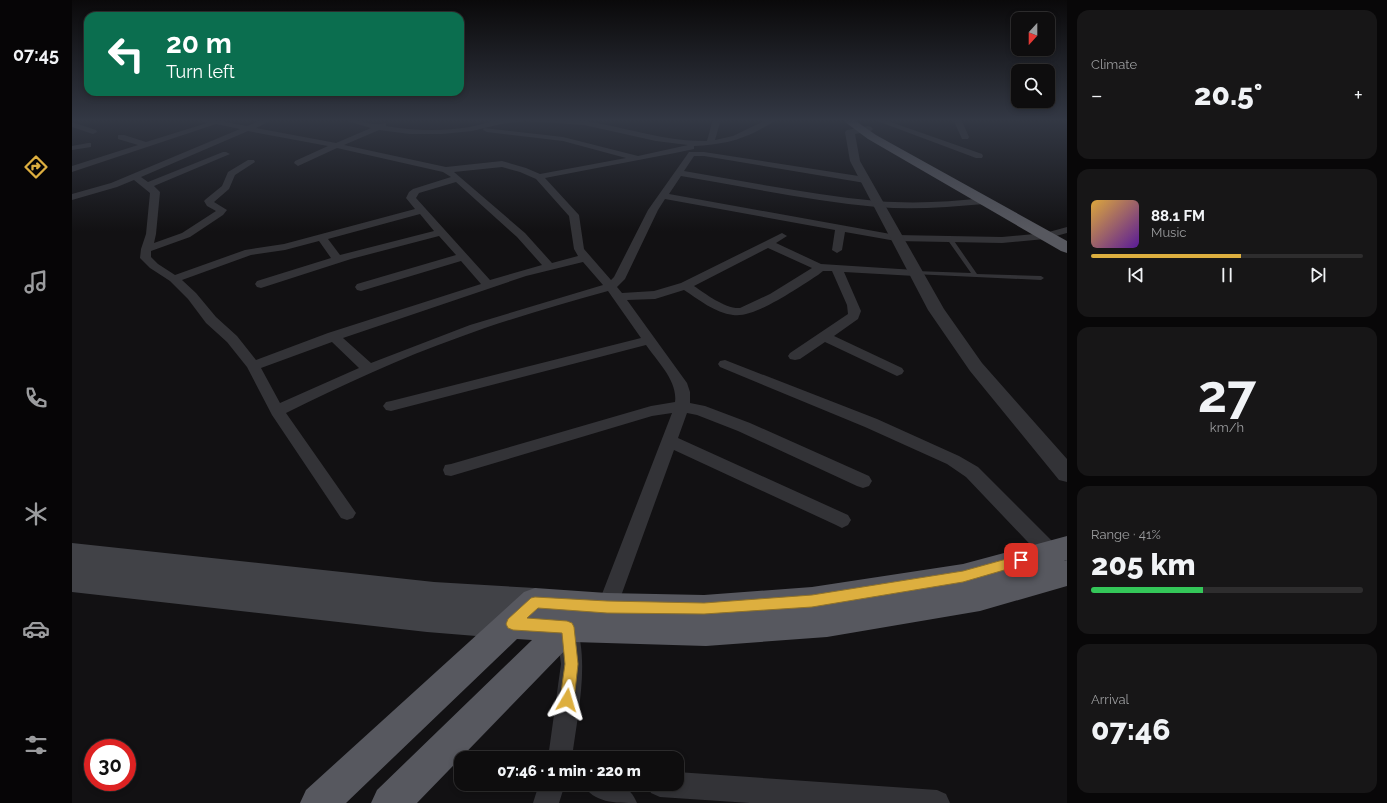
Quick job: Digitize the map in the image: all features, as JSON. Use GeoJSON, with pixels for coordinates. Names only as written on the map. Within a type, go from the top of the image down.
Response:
{"type":"FeatureCollection","features":[{"type":"Feature","properties":{"kind":"highway"},"geometry":{"type":"LineString","coordinates":[[904,156],[984,202],[1048,235],[1067,243]]}},
{"type":"Feature","properties":{"kind":"highway"},"geometry":{"type":"LineString","coordinates":[[919,156],[1067,248]]}},
{"type":"Feature","properties":{"kind":"highway"},"geometry":{"type":"LineString","coordinates":[[587,613],[706,631],[827,622],[980,597],[1061,557]]}},
{"type":"Feature","properties":{"kind":"highway"},"geometry":{"type":"LineString","coordinates":[[319,803],[524,613],[587,613],[704,609],[812,601],[963,577],[1061,557]]}},
{"type":"Feature","properties":{"kind":"highway"},"geometry":{"type":"LineString","coordinates":[[390,803],[587,613]]}},
{"type":"Feature","properties":{"kind":"main road"},"geometry":{"type":"LineString","coordinates":[[72,555],[434,596],[524,613]]}},
{"type":"Feature","properties":{"kind":"main road"},"geometry":{"type":"LineString","coordinates":[[72,579],[419,617],[524,613]]}},
{"type":"Feature","properties":{"kind":"street"},"geometry":{"type":"LineString","coordinates":[[72,169],[111,156]]}},
{"type":"Feature","properties":{"kind":"street"},"geometry":{"type":"LineString","coordinates":[[72,197],[114,185],[182,156]]}},
{"type":"Feature","properties":{"kind":"street"},"geometry":{"type":"LineString","coordinates":[[147,186],[220,156]]}},
{"type":"Feature","properties":{"kind":"street"},"geometry":{"type":"LineString","coordinates":[[298,163],[313,156]]}},
{"type":"Feature","properties":{"kind":"street"},"geometry":{"type":"LineString","coordinates":[[385,156],[446,170],[502,164],[523,170],[538,177],[574,215],[577,243],[584,258],[611,286],[680,383],[684,395],[682,407],[670,441],[587,613],[572,664],[561,751]]}},
{"type":"Feature","properties":{"kind":"street"},"geometry":{"type":"LineString","coordinates":[[631,156],[637,158]]}},
{"type":"Feature","properties":{"kind":"street"},"geometry":{"type":"LineString","coordinates":[[538,177],[645,156]]}},
{"type":"Feature","properties":{"kind":"street"},"geometry":{"type":"LineString","coordinates":[[277,411],[368,368],[456,334],[510,316],[611,286],[619,279],[653,210],[690,156]]}},
{"type":"Feature","properties":{"kind":"street"},"geometry":{"type":"LineString","coordinates":[[720,156],[865,180]]}},
{"type":"Feature","properties":{"kind":"street"},"geometry":{"type":"LineString","coordinates":[[854,156],[915,274],[936,310],[976,367],[1067,474]]}},
{"type":"Feature","properties":{"kind":"street"},"geometry":{"type":"LineString","coordinates":[[146,249],[186,235],[220,213],[221,209],[210,204],[209,201],[226,187],[232,174],[251,162]]}},
{"type":"Feature","properties":{"kind":"street"},"geometry":{"type":"LineString","coordinates":[[446,170],[458,178],[522,235],[549,266]]}},
{"type":"Feature","properties":{"kind":"street"},"geometry":{"type":"LineString","coordinates":[[678,173],[786,191],[878,204],[946,205],[984,202]]}},
{"type":"Feature","properties":{"kind":"street"},"geometry":{"type":"LineString","coordinates":[[135,176],[155,193],[151,234],[146,249],[146,258],[154,266],[174,279],[232,339],[253,366],[277,411],[347,513]]}},
{"type":"Feature","properties":{"kind":"street"},"geometry":{"type":"LineString","coordinates":[[458,178],[412,194],[411,198],[489,286]]}},
{"type":"Feature","properties":{"kind":"street"},"geometry":{"type":"LineString","coordinates":[[662,196],[896,238],[1002,240],[1048,235],[1067,230]]}},
{"type":"Feature","properties":{"kind":"street"},"geometry":{"type":"LineString","coordinates":[[174,279],[249,252],[285,247],[422,210]]}},
{"type":"Feature","properties":{"kind":"street"},"geometry":{"type":"LineString","coordinates":[[837,250],[840,228]]}},
{"type":"Feature","properties":{"kind":"street"},"geometry":{"type":"LineString","coordinates":[[261,284],[338,260],[441,232]]}},
{"type":"Feature","properties":{"kind":"street"},"geometry":{"type":"LineString","coordinates":[[618,297],[655,295],[685,286],[782,236]]}},
{"type":"Feature","properties":{"kind":"street"},"geometry":{"type":"LineString","coordinates":[[322,237],[338,260]]}},
{"type":"Feature","properties":{"kind":"street"},"geometry":{"type":"LineString","coordinates":[[769,244],[810,264],[820,267],[915,274]]}},
{"type":"Feature","properties":{"kind":"street"},"geometry":{"type":"LineString","coordinates":[[361,287],[462,257]]}},
{"type":"Feature","properties":{"kind":"street"},"geometry":{"type":"LineString","coordinates":[[253,366],[333,336],[549,266],[584,258]]}},
{"type":"Feature","properties":{"kind":"street"},"geometry":{"type":"LineString","coordinates":[[685,286],[728,310],[738,312],[761,303],[814,273],[820,267]]}},
{"type":"Feature","properties":{"kind":"street"},"geometry":{"type":"LineString","coordinates":[[795,356],[850,319],[854,314],[853,305],[837,269]]}},
{"type":"Feature","properties":{"kind":"street"},"geometry":{"type":"LineString","coordinates":[[333,336],[368,368]]}},
{"type":"Feature","properties":{"kind":"street"},"geometry":{"type":"LineString","coordinates":[[824,336],[897,371]]}},
{"type":"Feature","properties":{"kind":"street"},"geometry":{"type":"LineString","coordinates":[[391,406],[649,340]]}},
{"type":"Feature","properties":{"kind":"street"},"geometry":{"type":"LineString","coordinates":[[725,364],[871,423],[953,460],[972,472],[1061,557]]}},
{"type":"Feature","properties":{"kind":"street"},"geometry":{"type":"LineString","coordinates":[[451,470],[651,411],[682,407],[700,410],[744,427],[863,481]]}},
{"type":"Feature","properties":{"kind":"street"},"geometry":{"type":"LineString","coordinates":[[670,441],[842,520]]}},
{"type":"Feature","properties":{"kind":"street"},"geometry":{"type":"LineString","coordinates":[[684,786],[937,803]]}},
{"type":"Feature","properties":{"kind":"street"},"geometry":{"type":"LineString","coordinates":[[546,803],[550,791]]}},
{"type":"Feature","properties":{"kind":"street"},"geometry":{"type":"LineString","coordinates":[[606,791],[624,803]]}},
{"type":"Feature","properties":{"kind":"lane"},"geometry":{"type":"LineString","coordinates":[[950,239],[975,275]]}},
{"type":"Feature","properties":{"kind":"lane"},"geometry":{"type":"LineString","coordinates":[[915,274],[1041,278]]}},
{"type":"Feature","properties":{"kind":"route"},"geometry":{"type":"LineString","coordinates":[[567,700],[572,664],[567,627],[513,624],[535,602],[607,607],[704,609],[812,601],[963,577],[1021,560]]}}]}
